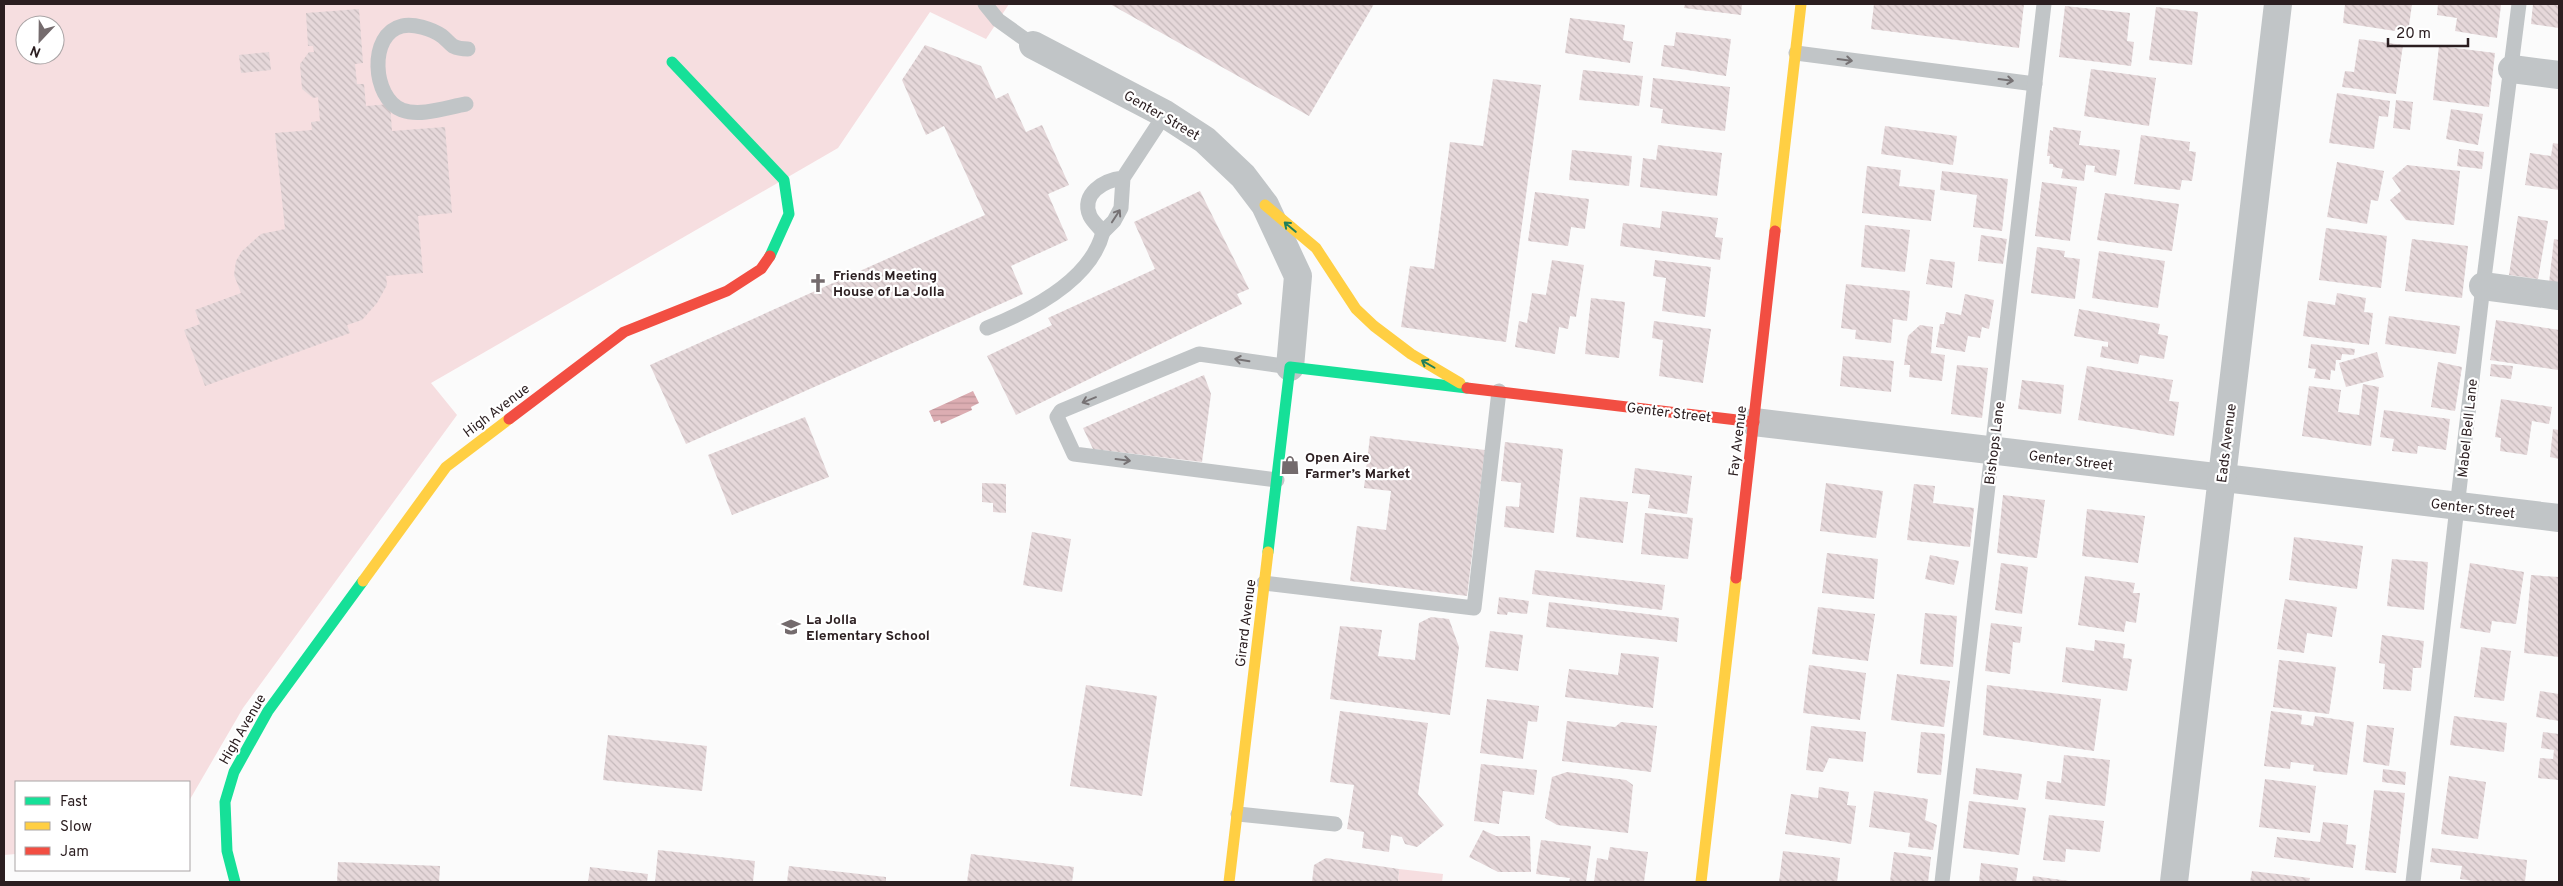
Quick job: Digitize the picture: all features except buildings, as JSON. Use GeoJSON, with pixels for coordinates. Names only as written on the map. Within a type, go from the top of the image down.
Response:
{"type":"FeatureCollection","features":[{"type":"Feature","properties":{"kind":"street","name":"Fay Avenue"},"geometry":{"type":"LineString","coordinates":[[1701,882],[1801,4]]}},
{"type":"Feature","properties":{"kind":"street","name":"Eads Avenue"},"geometry":{"type":"LineString","coordinates":[[2174,882],[2278,4]]}},
{"type":"Feature","properties":{"kind":"street","name":"Genter Street"},"geometry":{"type":"LineString","coordinates":[[1033,45],[1166,114],[1205,140],[1243,176],[1265,205],[1298,276],[1290,367],[2559,518]]}},
{"type":"Feature","properties":{"kind":"street","name":"High Avenue"},"geometry":{"type":"LineString","coordinates":[[234,882],[227,851],[225,802],[234,772],[268,711],[446,467],[624,332],[727,291],[761,269],[775,248],[789,214],[784,180],[672,62]]}},
{"type":"Feature","properties":{"kind":"street"},"geometry":{"type":"LineString","coordinates":[[2512,69],[2559,75]]}},
{"type":"Feature","properties":{"kind":"street"},"geometry":{"type":"LineString","coordinates":[[1265,205],[1316,248],[1356,309],[1374,326],[1411,354],[1470,388]]}},
{"type":"Feature","properties":{"kind":"street"},"geometry":{"type":"LineString","coordinates":[[2483,286],[2559,296]]}},
{"type":"Feature","properties":{"kind":"street","name":"Girard Avenue"},"geometry":{"type":"LineString","coordinates":[[1230,882],[1290,367]]}},
{"type":"Feature","properties":{"kind":"lane"},"geometry":{"type":"LineString","coordinates":[[985,4],[998,20],[1033,45]]}},
{"type":"Feature","properties":{"kind":"lane","name":"Bishops Lane"},"geometry":{"type":"LineString","coordinates":[[1942,882],[2044,4]]}},
{"type":"Feature","properties":{"kind":"lane","name":"Mabel Bell Lane"},"geometry":{"type":"LineString","coordinates":[[2413,882],[2459,506],[2483,286],[2519,4]]}},
{"type":"Feature","properties":{"kind":"lane"},"geometry":{"type":"LineString","coordinates":[[466,104],[421,112],[402,110],[387,96],[376,67],[380,50],[389,34],[402,26],[420,26],[440,35],[454,47],[468,50]]}},
{"type":"Feature","properties":{"kind":"lane"},"geometry":{"type":"LineString","coordinates":[[1796,53],[2035,84]]}},
{"type":"Feature","properties":{"kind":"lane"},"geometry":{"type":"LineString","coordinates":[[987,328],[1023,314],[1053,294],[1084,267],[1100,244],[1103,232],[1114,221],[1121,208],[1123,178],[1166,114]]}},
{"type":"Feature","properties":{"kind":"lane"},"geometry":{"type":"LineString","coordinates":[[1103,232],[1090,217],[1088,203],[1093,192],[1101,184],[1123,178]]}},
{"type":"Feature","properties":{"kind":"lane"},"geometry":{"type":"LineString","coordinates":[[1277,480],[1074,454],[1057,417],[1061,411],[1199,354],[1290,367]]}},
{"type":"Feature","properties":{"kind":"lane"},"geometry":{"type":"LineString","coordinates":[[1264,583],[1474,608],[1499,392]]}},
{"type":"Feature","properties":{"kind":"lane"},"geometry":{"type":"LineString","coordinates":[[1238,814],[1335,824]]}},
{"type":"Feature","properties":{"kind":"shaded area"},"geometry":{"type":"Polygon","coordinates":[[[4,4],[1009,4],[986,39],[930,12],[838,148],[431,383],[457,415],[243,708],[190,799],[190,781],[15,781],[15,854],[4,855],[4,4]]]}},
{"type":"Feature","properties":{"kind":"shaded area"},"geometry":{"type":"Polygon","coordinates":[[[973,391],[979,403],[971,407],[972,410],[941,424],[940,420],[934,422],[929,411],[973,391]]]}},
{"type":"Feature","properties":{"kind":"shaded area"},"geometry":{"type":"Polygon","coordinates":[[[1399,869],[1443,874],[1442,882],[1398,882],[1399,869]]]}},
{"type":"Feature","properties":{"kind":"traffic: fast"},"geometry":{"type":"LineString","coordinates":[[672,62],[784,180],[789,214],[770,256]]}},
{"type":"Feature","properties":{"kind":"traffic: fast"},"geometry":{"type":"LineString","coordinates":[[1268,552],[1290,367],[1467,388]]}},
{"type":"Feature","properties":{"kind":"traffic: fast"},"geometry":{"type":"LineString","coordinates":[[235,882],[227,851],[225,802],[234,772],[268,711],[363,581]]}},
{"type":"Feature","properties":{"kind":"traffic: slow"},"geometry":{"type":"LineString","coordinates":[[1775,231],[1801,4]]}},
{"type":"Feature","properties":{"kind":"traffic: slow"},"geometry":{"type":"LineString","coordinates":[[1265,205],[1316,248],[1356,309],[1374,326],[1411,354],[1460,383]]}},
{"type":"Feature","properties":{"kind":"traffic: slow"},"geometry":{"type":"LineString","coordinates":[[363,581],[446,467],[509,419]]}},
{"type":"Feature","properties":{"kind":"traffic: slow"},"geometry":{"type":"LineString","coordinates":[[1229,882],[1268,552]]}},
{"type":"Feature","properties":{"kind":"traffic: slow"},"geometry":{"type":"LineString","coordinates":[[1701,882],[1736,578]]}},
{"type":"Feature","properties":{"kind":"traffic: jam"},"geometry":{"type":"LineString","coordinates":[[1736,578],[1775,231]]}},
{"type":"Feature","properties":{"kind":"traffic: jam"},"geometry":{"type":"LineString","coordinates":[[509,419],[624,332],[727,291],[761,269],[770,256]]}},
{"type":"Feature","properties":{"kind":"traffic: jam"},"geometry":{"type":"LineString","coordinates":[[1467,388],[1754,422]]}},
{"type":"Feature","properties":{"kind":"place","name":"Friends Meeting House of La Jolla"},"geometry":{"type":"Point","coordinates":[818,283]}},
{"type":"Feature","properties":{"kind":"place","name":"Open Aire Farmer’s Market"},"geometry":{"type":"Point","coordinates":[1290,465]}},
{"type":"Feature","properties":{"kind":"place","name":"La Jolla Elementary School"},"geometry":{"type":"Point","coordinates":[791,627]}}]}
